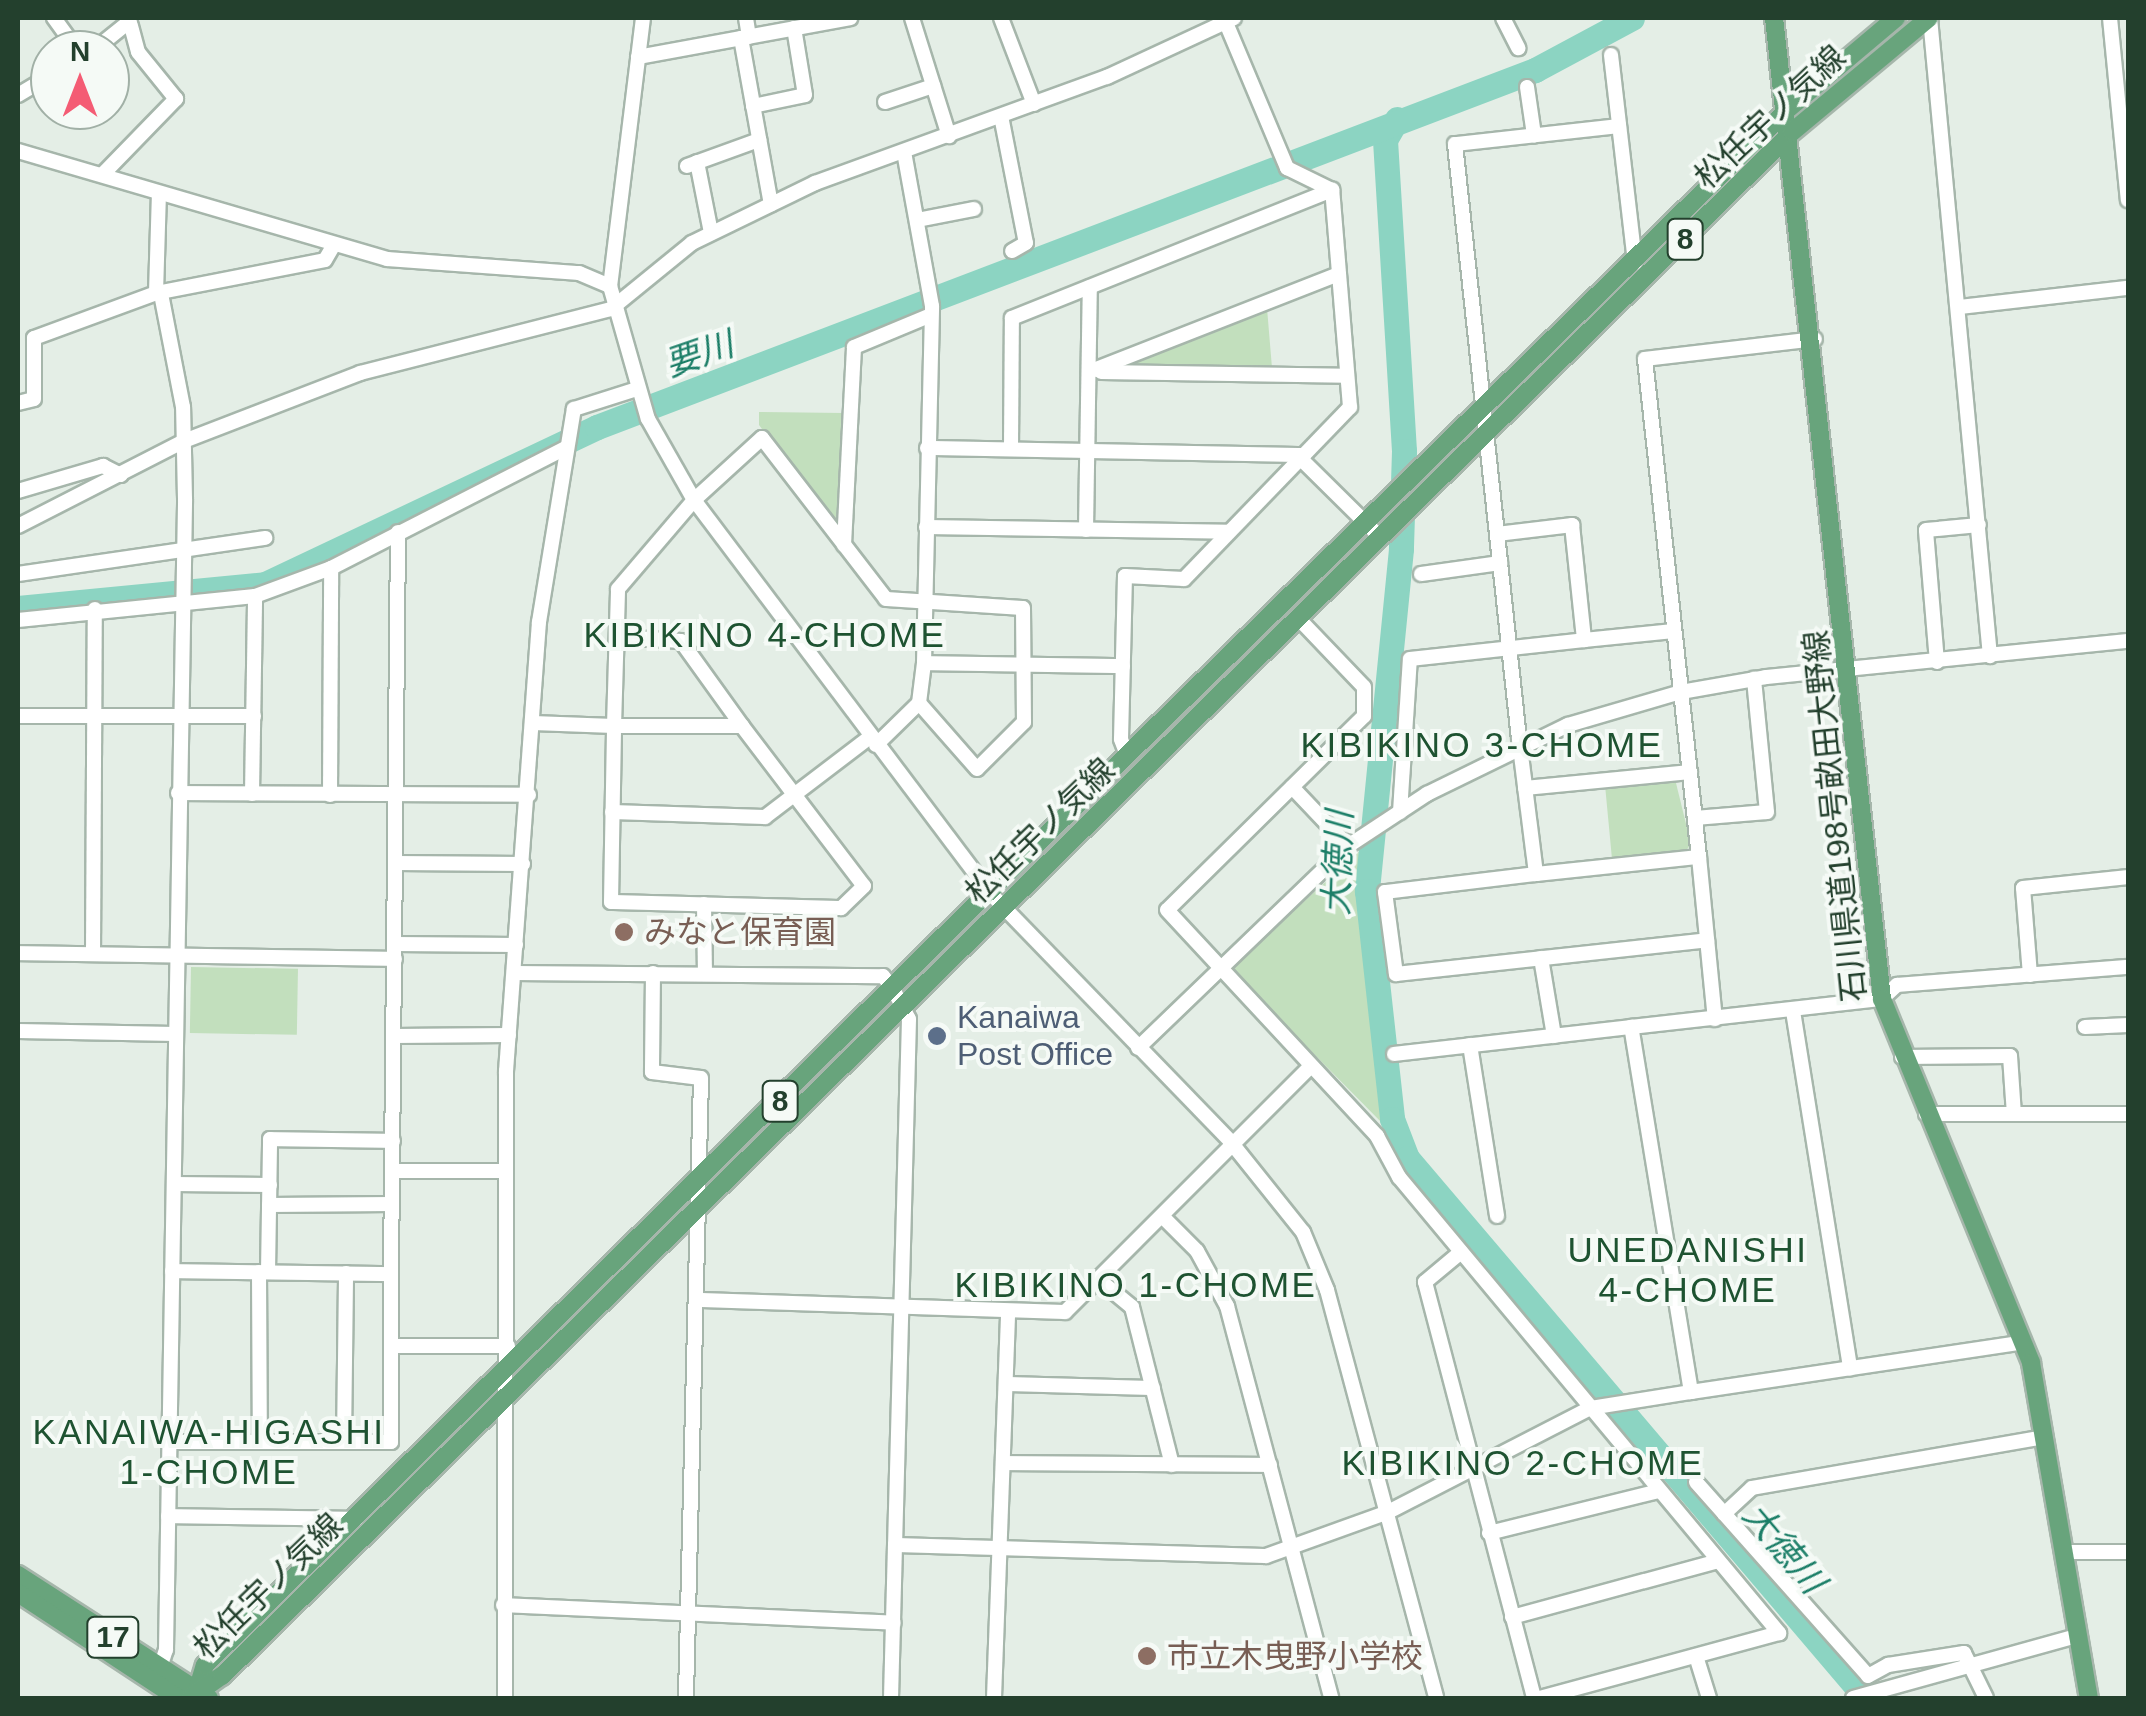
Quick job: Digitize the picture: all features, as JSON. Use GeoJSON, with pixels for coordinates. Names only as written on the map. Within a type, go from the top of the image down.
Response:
{"type":"FeatureCollection","features":[{"type":"Feature","properties":{"kind":"main road","name":"石川県道198号畝田大野線"},"geometry":{"type":"LineString","coordinates":[[1774,18],[1792,132],[1882,999],[1902,1057],[2024,1342],[2089,1698]]}},
{"type":"Feature","properties":{"kind":"main road","name":"松任宇ノ気線"},"geometry":{"type":"LineString","coordinates":[[199,1696],[205,1665],[354,1517],[509,1354],[702,1180],[1127,755],[1789,108],[1896,18]]}},
{"type":"Feature","properties":{"kind":"main road","name":"松任宇ノ気線"},"geometry":{"type":"LineString","coordinates":[[199,1696],[1792,132],[1929,18]]}},
{"type":"Feature","properties":{"kind":"main road","name":"17"},"geometry":{"type":"LineString","coordinates":[[18,1576],[157,1675],[178,1698]]}},
{"type":"Feature","properties":{"kind":"main road","name":"17"},"geometry":{"type":"LineString","coordinates":[[18,1594],[199,1696]]}},
{"type":"Feature","properties":{"kind":"street"},"geometry":{"type":"LineString","coordinates":[[643,18],[610,286],[611,309],[648,419],[694,500],[990,893],[1236,1148],[1303,1232],[1388,1512],[1436,1698]]}},
{"type":"Feature","properties":{"kind":"street"},"geometry":{"type":"LineString","coordinates":[[746,18],[753,106],[771,204]]}},
{"type":"Feature","properties":{"kind":"street"},"geometry":{"type":"LineString","coordinates":[[638,57],[850,18]]}},
{"type":"Feature","properties":{"kind":"street"},"geometry":{"type":"LineString","coordinates":[[912,18],[949,136]]}},
{"type":"Feature","properties":{"kind":"street"},"geometry":{"type":"LineString","coordinates":[[1001,18],[1034,104]]}},
{"type":"Feature","properties":{"kind":"street"},"geometry":{"type":"LineString","coordinates":[[1504,18],[1518,48]]}},
{"type":"Feature","properties":{"kind":"street"},"geometry":{"type":"LineString","coordinates":[[1929,18],[1960,307],[1990,656]]}},
{"type":"Feature","properties":{"kind":"street"},"geometry":{"type":"LineString","coordinates":[[2110,18],[2128,200]]}},
{"type":"Feature","properties":{"kind":"street"},"geometry":{"type":"LineString","coordinates":[[18,526],[184,441],[360,373],[611,309],[711,233],[771,204],[1034,104],[1228,19],[1284,162],[1332,190]]}},
{"type":"Feature","properties":{"kind":"street"},"geometry":{"type":"LineString","coordinates":[[103,174],[176,100],[138,52],[130,21]]}},
{"type":"Feature","properties":{"kind":"street"},"geometry":{"type":"LineString","coordinates":[[753,106],[805,95],[794,28]]}},
{"type":"Feature","properties":{"kind":"street"},"geometry":{"type":"LineString","coordinates":[[1610,55],[1637,286]]}},
{"type":"Feature","properties":{"kind":"street"},"geometry":{"type":"LineString","coordinates":[[885,102],[933,86]]}},
{"type":"Feature","properties":{"kind":"street"},"geometry":{"type":"LineString","coordinates":[[1527,87],[1534,136]]}},
{"type":"Feature","properties":{"kind":"street"},"geometry":{"type":"LineString","coordinates":[[1001,116],[1026,242],[1012,251]]}},
{"type":"Feature","properties":{"kind":"street"},"geometry":{"type":"LineString","coordinates":[[1536,874],[1454,144],[1619,126]]}},
{"type":"Feature","properties":{"kind":"street"},"geometry":{"type":"LineString","coordinates":[[711,233],[692,164],[760,140]]}},
{"type":"Feature","properties":{"kind":"street"},"geometry":{"type":"LineString","coordinates":[[18,152],[387,259],[579,274],[610,286]]}},
{"type":"Feature","properties":{"kind":"street"},"geometry":{"type":"LineString","coordinates":[[612,812],[765,816],[873,741],[919,703],[924,663],[931,305],[904,152]]}},
{"type":"Feature","properties":{"kind":"street"},"geometry":{"type":"LineString","coordinates":[[1127,755],[1123,666],[1125,576],[1184,579],[1350,407],[1332,190]]}},
{"type":"Feature","properties":{"kind":"street"},"geometry":{"type":"LineString","coordinates":[[1010,448],[1012,318],[1332,190]]}},
{"type":"Feature","properties":{"kind":"street"},"geometry":{"type":"LineString","coordinates":[[157,1675],[168,1516],[184,552],[184,441],[159,294],[159,193]]}},
{"type":"Feature","properties":{"kind":"street"},"geometry":{"type":"LineString","coordinates":[[918,220],[974,209]]}},
{"type":"Feature","properties":{"kind":"street"},"geometry":{"type":"LineString","coordinates":[[18,403],[34,399],[34,338],[159,294],[325,260],[333,246]]}},
{"type":"Feature","properties":{"kind":"street"},"geometry":{"type":"LineString","coordinates":[[1090,371],[1339,274]]}},
{"type":"Feature","properties":{"kind":"street"},"geometry":{"type":"LineString","coordinates":[[1086,530],[1091,450],[1090,287]]}},
{"type":"Feature","properties":{"kind":"street"},"geometry":{"type":"LineString","coordinates":[[1960,307],[2128,288]]}},
{"type":"Feature","properties":{"kind":"street"},"geometry":{"type":"LineString","coordinates":[[844,545],[854,347],[931,305]]}},
{"type":"Feature","properties":{"kind":"street"},"geometry":{"type":"LineString","coordinates":[[1716,1019],[1645,359],[1814,339]]}},
{"type":"Feature","properties":{"kind":"street"},"geometry":{"type":"LineString","coordinates":[[1090,371],[1346,376]]}},
{"type":"Feature","properties":{"kind":"street"},"geometry":{"type":"LineString","coordinates":[[505,1698],[508,1035],[533,723],[574,409],[639,396]]}},
{"type":"Feature","properties":{"kind":"street"},"geometry":{"type":"LineString","coordinates":[[617,637],[680,641],[864,886],[841,908],[611,902],[618,589],[694,500],[762,438],[886,599],[1023,608],[1024,722],[977,769],[919,703]]}},
{"type":"Feature","properties":{"kind":"street"},"geometry":{"type":"LineString","coordinates":[[18,620],[182,597],[255,596],[330,568],[567,442]]}},
{"type":"Feature","properties":{"kind":"street"},"geometry":{"type":"LineString","coordinates":[[927,448],[1302,457],[1369,520],[1378,540]]}},
{"type":"Feature","properties":{"kind":"street"},"geometry":{"type":"LineString","coordinates":[[18,491],[104,466],[121,475]]}},
{"type":"Feature","properties":{"kind":"street"},"geometry":{"type":"LineString","coordinates":[[1497,534],[1572,525],[1584,640]]}},
{"type":"Feature","properties":{"kind":"street"},"geometry":{"type":"LineString","coordinates":[[1938,662],[1926,530],[1979,526]]}},
{"type":"Feature","properties":{"kind":"street"},"geometry":{"type":"LineString","coordinates":[[926,528],[1229,532]]}},
{"type":"Feature","properties":{"kind":"street"},"geometry":{"type":"LineString","coordinates":[[169,1442],[391,1442],[398,532]]}},
{"type":"Feature","properties":{"kind":"street"},"geometry":{"type":"LineString","coordinates":[[18,574],[265,538]]}},
{"type":"Feature","properties":{"kind":"street"},"geometry":{"type":"LineString","coordinates":[[1421,574],[1500,564]]}},
{"type":"Feature","properties":{"kind":"street"},"geometry":{"type":"LineString","coordinates":[[330,568],[330,796]]}},
{"type":"Feature","properties":{"kind":"street"},"geometry":{"type":"LineString","coordinates":[[252,794],[255,596]]}},
{"type":"Feature","properties":{"kind":"street"},"geometry":{"type":"LineString","coordinates":[[93,954],[95,609]]}},
{"type":"Feature","properties":{"kind":"street"},"geometry":{"type":"LineString","coordinates":[[1298,618],[1364,687],[1364,716],[1167,910],[1308,1069],[1377,1136],[1399,1177],[1595,1407],[1779,1632],[1537,1698],[1512,1617],[1425,1282],[1460,1252]]}},
{"type":"Feature","properties":{"kind":"street"},"geometry":{"type":"LineString","coordinates":[[1396,815],[1410,659],[1674,631]]}},
{"type":"Feature","properties":{"kind":"street"},"geometry":{"type":"LineString","coordinates":[[1138,1048],[1348,846],[1519,746],[1681,692],[1754,679],[2128,641]]}},
{"type":"Feature","properties":{"kind":"street"},"geometry":{"type":"LineString","coordinates":[[924,663],[1123,666]]}},
{"type":"Feature","properties":{"kind":"street"},"geometry":{"type":"LineString","coordinates":[[1695,818],[1767,812],[1754,679]]}},
{"type":"Feature","properties":{"kind":"street"},"geometry":{"type":"LineString","coordinates":[[18,716],[254,716]]}},
{"type":"Feature","properties":{"kind":"street"},"geometry":{"type":"LineString","coordinates":[[533,723],[742,726]]}},
{"type":"Feature","properties":{"kind":"street"},"geometry":{"type":"LineString","coordinates":[[1525,788],[1690,772]]}},
{"type":"Feature","properties":{"kind":"street"},"geometry":{"type":"LineString","coordinates":[[1292,787],[1348,846]]}},
{"type":"Feature","properties":{"kind":"street"},"geometry":{"type":"LineString","coordinates":[[178,793],[529,796]]}},
{"type":"Feature","properties":{"kind":"street"},"geometry":{"type":"LineString","coordinates":[[1699,856],[1386,892],[1396,974],[1708,940]]}},
{"type":"Feature","properties":{"kind":"street"},"geometry":{"type":"LineString","coordinates":[[396,863],[523,864]]}},
{"type":"Feature","properties":{"kind":"street"},"geometry":{"type":"LineString","coordinates":[[2030,975],[2022,888],[2128,876]]}},
{"type":"Feature","properties":{"kind":"street"},"geometry":{"type":"LineString","coordinates":[[704,904],[705,973]]}},
{"type":"Feature","properties":{"kind":"street"},"geometry":{"type":"LineString","coordinates":[[18,953],[178,956],[395,952],[516,945]]}},
{"type":"Feature","properties":{"kind":"street"},"geometry":{"type":"LineString","coordinates":[[1541,958],[1554,1036]]}},
{"type":"Feature","properties":{"kind":"street"},"geometry":{"type":"LineString","coordinates":[[1394,1054],[1882,999],[1897,985],[2128,967]]}},
{"type":"Feature","properties":{"kind":"street"},"geometry":{"type":"LineString","coordinates":[[514,972],[883,976],[903,1007],[909,1020],[891,1698]]}},
{"type":"Feature","properties":{"kind":"street"},"geometry":{"type":"LineString","coordinates":[[653,973],[652,1072],[701,1078],[701,1300],[686,1698]]}},
{"type":"Feature","properties":{"kind":"street"},"geometry":{"type":"LineString","coordinates":[[1793,1011],[1850,1368]]}},
{"type":"Feature","properties":{"kind":"street"},"geometry":{"type":"LineString","coordinates":[[2085,1027],[2128,1025]]}},
{"type":"Feature","properties":{"kind":"street"},"geometry":{"type":"LineString","coordinates":[[1631,1027],[1691,1392]]}},
{"type":"Feature","properties":{"kind":"street"},"geometry":{"type":"LineString","coordinates":[[18,1031],[175,1034]]}},
{"type":"Feature","properties":{"kind":"street"},"geometry":{"type":"LineString","coordinates":[[394,1036],[508,1035]]}},
{"type":"Feature","properties":{"kind":"street"},"geometry":{"type":"LineString","coordinates":[[1470,1045],[1497,1216]]}},
{"type":"Feature","properties":{"kind":"street"},"geometry":{"type":"LineString","coordinates":[[1902,1057],[2010,1056],[2014,1114]]}},
{"type":"Feature","properties":{"kind":"street"},"geometry":{"type":"LineString","coordinates":[[701,1300],[1065,1312],[1236,1148],[1308,1069]]}},
{"type":"Feature","properties":{"kind":"street"},"geometry":{"type":"LineString","coordinates":[[1926,1114],[2128,1114]]}},
{"type":"Feature","properties":{"kind":"street"},"geometry":{"type":"LineString","coordinates":[[260,1442],[270,1140],[393,1141]]}},
{"type":"Feature","properties":{"kind":"street"},"geometry":{"type":"LineString","coordinates":[[392,1171],[505,1172]]}},
{"type":"Feature","properties":{"kind":"street"},"geometry":{"type":"LineString","coordinates":[[174,1184],[270,1186]]}},
{"type":"Feature","properties":{"kind":"street"},"geometry":{"type":"LineString","coordinates":[[270,1206],[392,1204]]}},
{"type":"Feature","properties":{"kind":"street"},"geometry":{"type":"LineString","coordinates":[[1162,1216],[1197,1252],[1226,1306],[1331,1698]]}},
{"type":"Feature","properties":{"kind":"street"},"geometry":{"type":"LineString","coordinates":[[172,1271],[391,1274]]}},
{"type":"Feature","properties":{"kind":"street"},"geometry":{"type":"LineString","coordinates":[[344,1442],[346,1274]]}},
{"type":"Feature","properties":{"kind":"street"},"geometry":{"type":"LineString","coordinates":[[1098,1279],[1132,1308],[1172,1464]]}},
{"type":"Feature","properties":{"kind":"street"},"geometry":{"type":"LineString","coordinates":[[994,1698],[1008,1311]]}},
{"type":"Feature","properties":{"kind":"street"},"geometry":{"type":"LineString","coordinates":[[895,1545],[1266,1556],[1388,1512],[1595,1407],[2024,1342]]}},
{"type":"Feature","properties":{"kind":"street"},"geometry":{"type":"LineString","coordinates":[[391,1346],[509,1354]]}},
{"type":"Feature","properties":{"kind":"street"},"geometry":{"type":"LineString","coordinates":[[1006,1384],[1153,1388]]}},
{"type":"Feature","properties":{"kind":"street"},"geometry":{"type":"LineString","coordinates":[[1724,1514],[1752,1488],[2043,1437]]}},
{"type":"Feature","properties":{"kind":"street"},"geometry":{"type":"LineString","coordinates":[[1003,1463],[1270,1465]]}},
{"type":"Feature","properties":{"kind":"street"},"geometry":{"type":"LineString","coordinates":[[1696,1482],[1868,1676],[1888,1664],[1964,1653],[1976,1664],[1986,1698]]}},
{"type":"Feature","properties":{"kind":"street"},"geometry":{"type":"LineString","coordinates":[[1490,1533],[1660,1490]]}},
{"type":"Feature","properties":{"kind":"street"},"geometry":{"type":"LineString","coordinates":[[168,1516],[354,1517],[370,1531]]}},
{"type":"Feature","properties":{"kind":"street"},"geometry":{"type":"LineString","coordinates":[[2062,1552],[2128,1552]]}},
{"type":"Feature","properties":{"kind":"street"},"geometry":{"type":"LineString","coordinates":[[1512,1617],[1718,1561]]}},
{"type":"Feature","properties":{"kind":"street"},"geometry":{"type":"LineString","coordinates":[[504,1605],[894,1622]]}},
{"type":"Feature","properties":{"kind":"street"},"geometry":{"type":"LineString","coordinates":[[1853,1698],[2077,1636]]}},
{"type":"Feature","properties":{"kind":"street"},"geometry":{"type":"LineString","coordinates":[[1696,1656],[1709,1698]]}},
{"type":"Feature","properties":{"kind":"green space"},"geometry":{"type":"Polygon","coordinates":[[[1267,308],[1272,368],[1134,365],[1135,359],[1267,308]]]}},
{"type":"Feature","properties":{"kind":"green space"},"geometry":{"type":"Polygon","coordinates":[[[759,412],[844,413],[841,518],[831,521],[759,425],[759,412]]]}},
{"type":"Feature","properties":{"kind":"green space"},"geometry":{"type":"Polygon","coordinates":[[[1675,779],[1691,844],[1685,852],[1612,859],[1605,785],[1675,779]]]}},
{"type":"Feature","properties":{"kind":"green space"},"geometry":{"type":"Polygon","coordinates":[[[1363,848],[1359,891],[1385,1126],[1235,974],[1235,964],[1363,848]]]}},
{"type":"Feature","properties":{"kind":"green space"},"geometry":{"type":"Polygon","coordinates":[[[191,967],[298,969],[297,1035],[190,1033],[191,967]]]}},
{"type":"Feature","properties":{"kind":"waterway","name":"要川"},"geometry":{"type":"LineString","coordinates":[[18,608],[265,584],[597,427],[1535,70],[1632,18]]}},
{"type":"Feature","properties":{"kind":"waterway","name":"大徳川"},"geometry":{"type":"LineString","coordinates":[[1397,119],[1385,140],[1404,451],[1401,549],[1367,891],[1392,1119],[1407,1158],[1866,1698]]}},
{"type":"Feature","properties":{"kind":"place","name":"みなと保育園"},"geometry":{"type":"Point","coordinates":[624,932]}},
{"type":"Feature","properties":{"kind":"place","name":"Kanaiwa Post Office"},"geometry":{"type":"Point","coordinates":[937,1036]}},
{"type":"Feature","properties":{"kind":"place","name":"市立木曳野小学校"},"geometry":{"type":"Point","coordinates":[1147,1656]}},
{"type":"Feature","properties":{"kind":"district","name":"KIBIKINO 4-CHOME"},"geometry":{"type":"Point","coordinates":[765,635]}},
{"type":"Feature","properties":{"kind":"district","name":"KIBIKINO 3-CHOME"},"geometry":{"type":"Point","coordinates":[1482,745]}},
{"type":"Feature","properties":{"kind":"district","name":"UNEDANISHI 4-CHOME"},"geometry":{"type":"Point","coordinates":[1688,1270]}},
{"type":"Feature","properties":{"kind":"district","name":"KIBIKINO 1-CHOME"},"geometry":{"type":"Point","coordinates":[1136,1285]}},
{"type":"Feature","properties":{"kind":"district","name":"KANAIWA-HIGASHI 1-CHOME"},"geometry":{"type":"Point","coordinates":[209,1452]}},
{"type":"Feature","properties":{"kind":"district","name":"KIBIKINO 2-CHOME"},"geometry":{"type":"Point","coordinates":[1523,1463]}}]}
